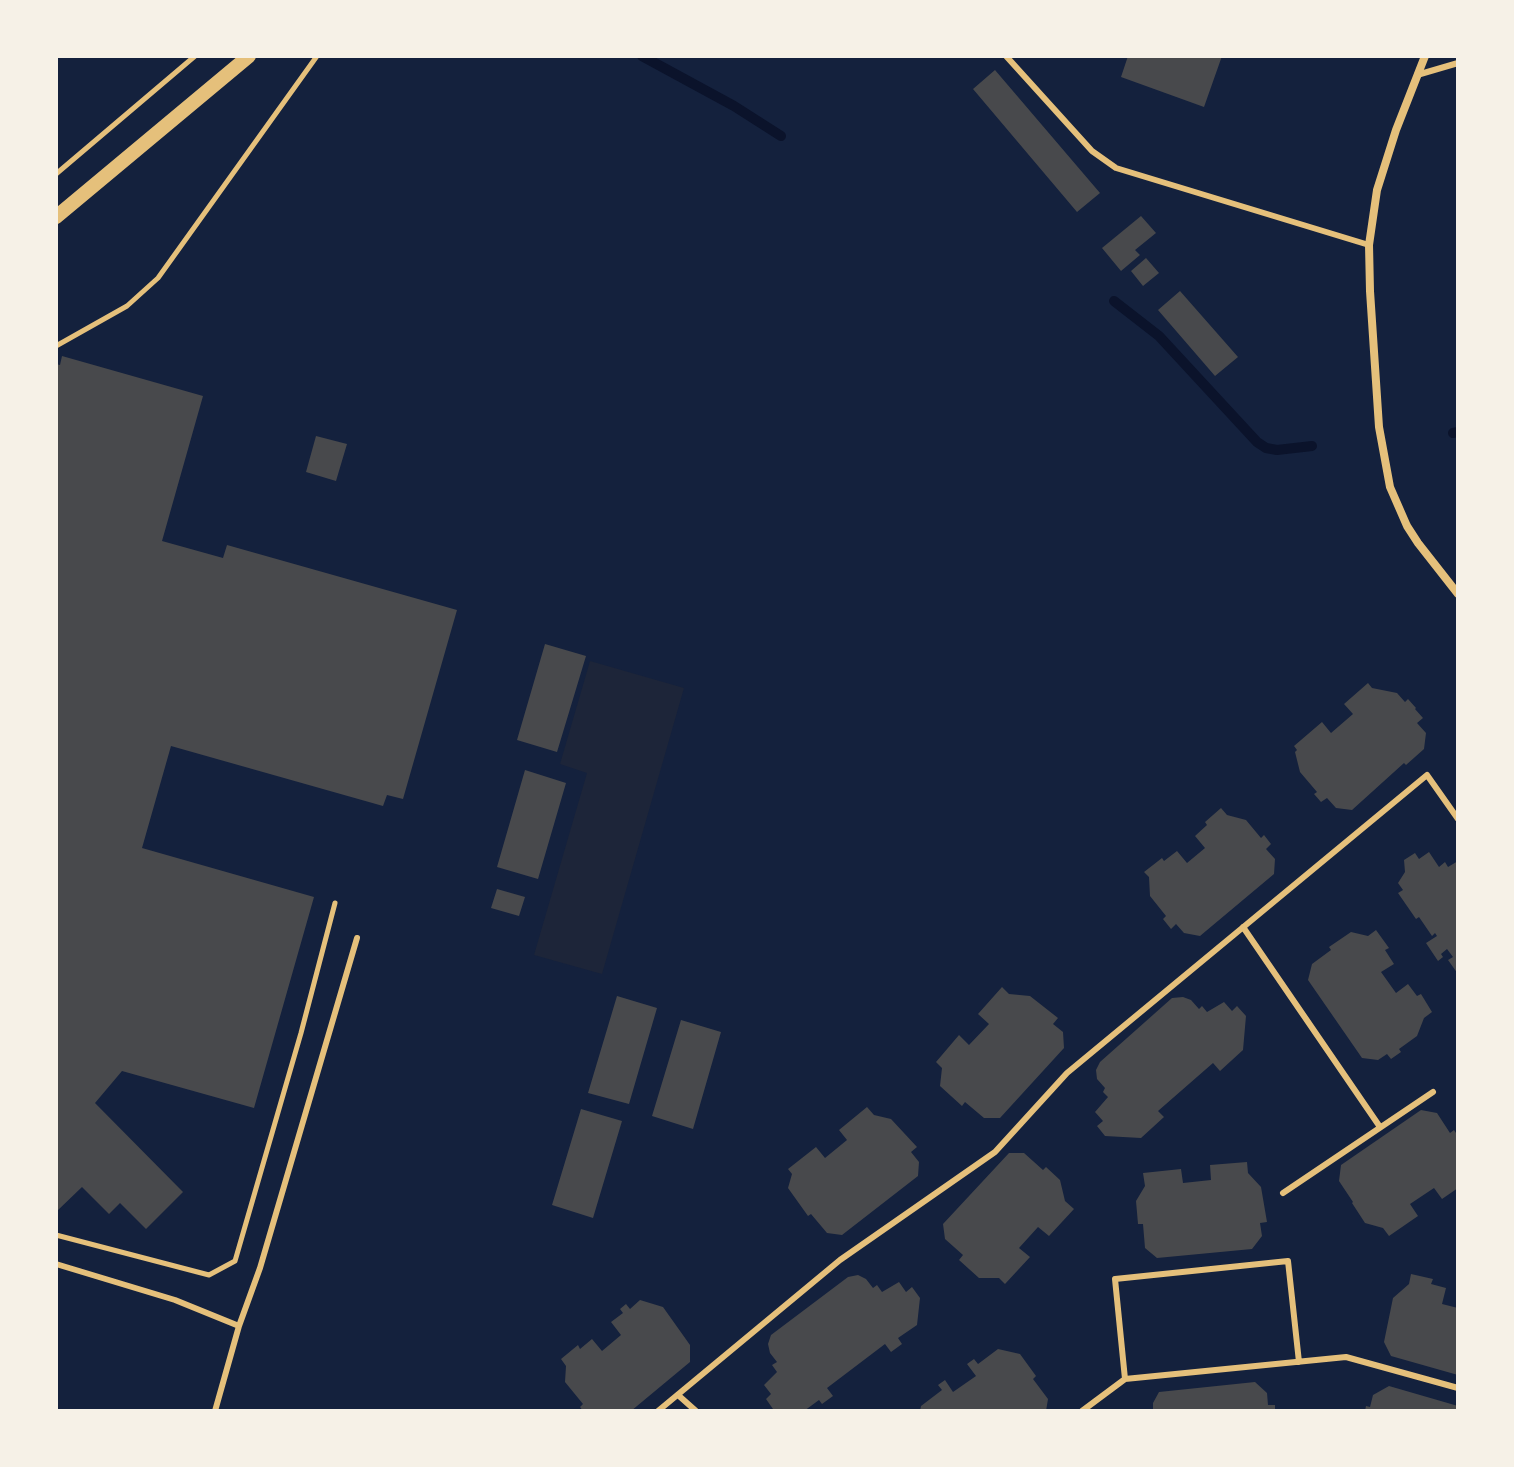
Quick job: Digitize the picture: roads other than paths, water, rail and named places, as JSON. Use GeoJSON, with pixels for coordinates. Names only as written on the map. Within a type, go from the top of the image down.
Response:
{"type":"FeatureCollection","features":[{"type":"Feature","properties":{"kind":"street"},"geometry":{"type":"LineString","coordinates":[[56,217],[249,56]]}},
{"type":"Feature","properties":{"kind":"street"},"geometry":{"type":"LineString","coordinates":[[1425,56],[1386,159],[1373,211],[1369,245],[1370,291],[1379,427],[1393,497],[1407,526],[1458,594]]}},
{"type":"Feature","properties":{"kind":"lane"},"geometry":{"type":"LineString","coordinates":[[1006,56],[1092,151],[1116,168],[1369,245]]}},
{"type":"Feature","properties":{"kind":"lane"},"geometry":{"type":"LineString","coordinates":[[1417,75],[1458,63]]}},
{"type":"Feature","properties":{"kind":"lane"},"geometry":{"type":"LineString","coordinates":[[658,1411],[840,1260],[995,1152],[1067,1073],[1427,775],[1458,819]]}},
{"type":"Feature","properties":{"kind":"lane"},"geometry":{"type":"LineString","coordinates":[[1243,927],[1380,1127]]}},
{"type":"Feature","properties":{"kind":"lane"},"geometry":{"type":"LineString","coordinates":[[215,1411],[357,938]]}},
{"type":"Feature","properties":{"kind":"lane"},"geometry":{"type":"LineString","coordinates":[[1283,1193],[1433,1092]]}},
{"type":"Feature","properties":{"kind":"lane"},"geometry":{"type":"LineString","coordinates":[[1125,1379],[1115,1279],[1288,1261],[1299,1362]]}},
{"type":"Feature","properties":{"kind":"lane"},"geometry":{"type":"LineString","coordinates":[[56,1264],[175,1300],[239,1326]]}},
{"type":"Feature","properties":{"kind":"lane"},"geometry":{"type":"LineString","coordinates":[[1082,1411],[1125,1379],[1346,1357],[1458,1388]]}},
{"type":"Feature","properties":{"kind":"lane"},"geometry":{"type":"LineString","coordinates":[[678,1395],[696,1411]]}},
{"type":"Feature","properties":{"kind":"waterway"},"geometry":{"type":"LineString","coordinates":[[642,56],[734,106],[781,136]]}},
{"type":"Feature","properties":{"kind":"waterway"},"geometry":{"type":"LineString","coordinates":[[1114,301],[1159,336],[1257,442],[1277,450],[1312,446]]}},
{"type":"Feature","properties":{"kind":"waterway"},"geometry":{"type":"LineString","coordinates":[[1453,433],[1458,432]]}}]}
